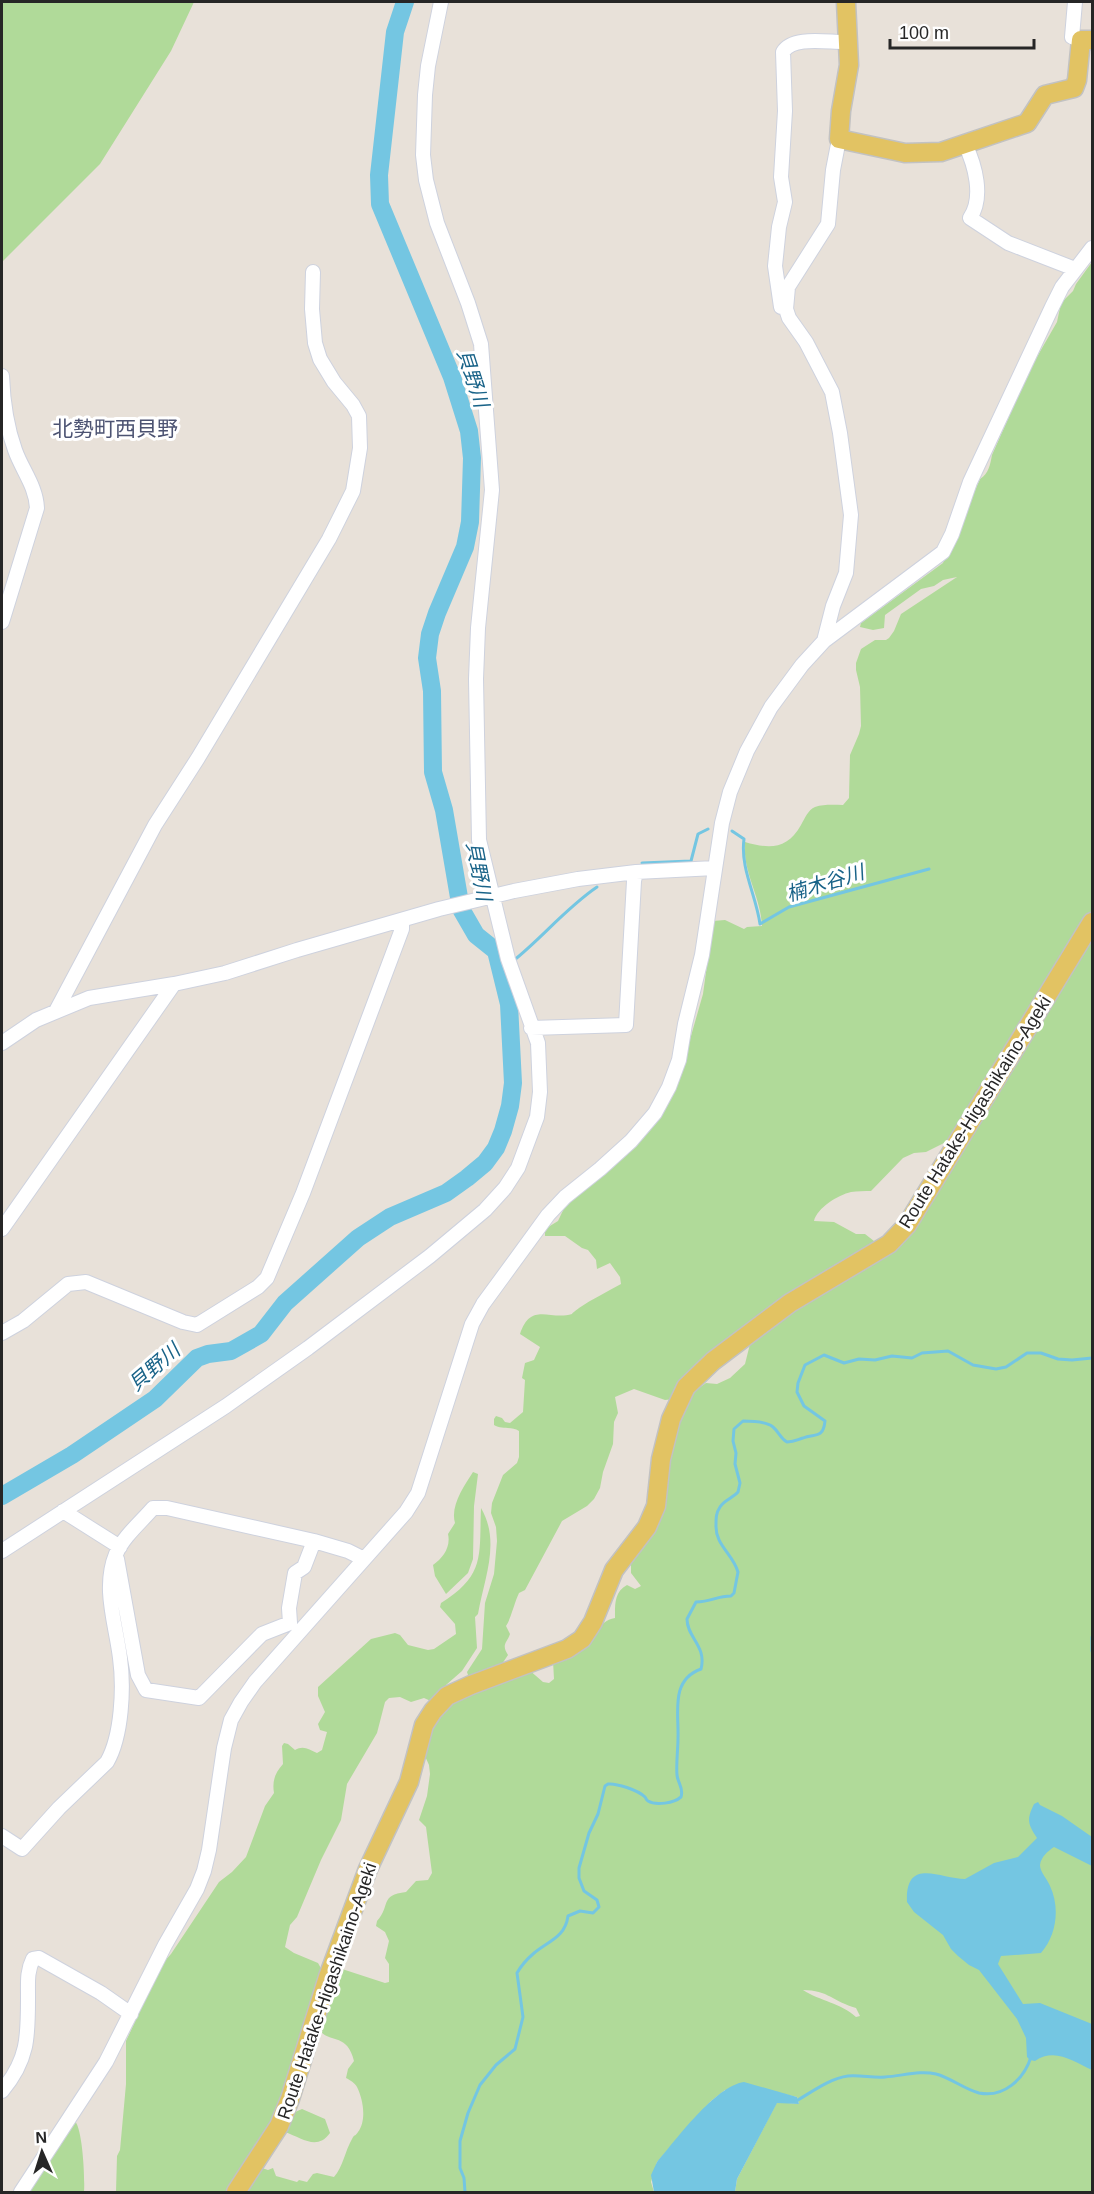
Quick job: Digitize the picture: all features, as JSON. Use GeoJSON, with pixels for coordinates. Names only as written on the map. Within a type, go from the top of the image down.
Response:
{"type":"FeatureCollection","features":[{"type":"Feature","properties":{"kind":"main road"},"geometry":{"type":"LineString","coordinates":[[846,2],[849,65],[839,138],[896,152],[921,154],[941,152],[1028,123],[1045,95],[1074,87],[1087,40]]}},
{"type":"Feature","properties":{"kind":"main road","name":"Route Hatake-Higashikaino-Ageki"},"geometry":{"type":"LineString","coordinates":[[236,2193],[279,2126],[290,2099],[328,1977],[368,1869],[409,1782],[424,1725],[447,1696],[471,1684],[567,1649],[582,1639],[593,1622],[614,1570],[647,1527],[656,1506],[662,1459],[671,1419],[686,1387],[713,1361],[790,1304],[889,1244],[907,1225],[1092,922]]}},
{"type":"Feature","properties":{"kind":"street"},"geometry":{"type":"LineString","coordinates":[[2,1551],[226,1406],[308,1348],[430,1256],[485,1210],[505,1188],[518,1167],[537,1117],[540,1092],[538,1043],[510,964],[479,840],[476,696],[478,628],[491,500],[484,368],[479,337],[430,202],[423,155],[428,66],[441,2]]}},
{"type":"Feature","properties":{"kind":"street"},"geometry":{"type":"LineString","coordinates":[[1075,2],[1072,37],[1087,40]]}},
{"type":"Feature","properties":{"kind":"street"},"geometry":{"type":"LineString","coordinates":[[824,641],[833,606],[846,573],[851,515],[832,393],[806,342],[781,307],[775,266],[779,227],[785,202],[781,177],[785,111],[783,52],[786,48],[801,42],[847,42]]}},
{"type":"Feature","properties":{"kind":"street"},"geometry":{"type":"LineString","coordinates":[[789,318],[786,309],[788,287],[828,224],[833,170],[839,138]]}},
{"type":"Feature","properties":{"kind":"street"},"geometry":{"type":"LineString","coordinates":[[965,144],[971,156],[976,183],[977,205],[970,218],[1008,243],[1075,269]]}},
{"type":"Feature","properties":{"kind":"street"},"geometry":{"type":"LineString","coordinates":[[21,2193],[106,2062],[165,1945],[197,1889],[204,1871],[224,1748],[231,1720],[241,1702],[255,1682],[406,1512],[418,1493],[472,1324],[483,1304],[548,1215],[631,1141],[655,1113],[669,1087],[679,1060],[685,1024],[702,955],[722,823],[730,792],[756,731],[802,665],[824,641],[943,552],[952,534],[970,482],[1062,287],[1092,248]]}},
{"type":"Feature","properties":{"kind":"street"},"geometry":{"type":"LineString","coordinates":[[56,1011],[155,825],[198,758],[329,539],[353,491],[360,448],[359,416],[334,382],[318,351],[312,309],[313,272]]}},
{"type":"Feature","properties":{"kind":"street"},"geometry":{"type":"LineString","coordinates":[[2,376],[6,424],[16,454],[37,499],[37,508],[2,622]]}},
{"type":"Feature","properties":{"kind":"street"},"geometry":{"type":"LineString","coordinates":[[2,1043],[36,1020],[89,998],[225,973],[439,909],[578,879],[636,872],[715,868]]}},
{"type":"Feature","properties":{"kind":"street"},"geometry":{"type":"LineString","coordinates":[[531,1028],[626,1025],[633,881],[636,872]]}},
{"type":"Feature","properties":{"kind":"street"},"geometry":{"type":"LineString","coordinates":[[2,1333],[23,1321],[68,1284],[86,1282],[183,1322],[198,1325],[258,1287],[267,1278],[307,1182],[402,929],[402,920]]}},
{"type":"Feature","properties":{"kind":"street"},"geometry":{"type":"LineString","coordinates":[[2,1229],[174,984]]}},
{"type":"Feature","properties":{"kind":"street"},"geometry":{"type":"LineString","coordinates":[[2,1836],[22,1849],[110,1756],[117,1732],[121,1700],[121,1660],[110,1604],[110,1575],[118,1550],[153,1508],[167,1508],[314,1541],[348,1551],[364,1559]]}},
{"type":"Feature","properties":{"kind":"street"},"geometry":{"type":"LineString","coordinates":[[63,1511],[118,1550],[138,1675],[146,1690],[199,1698],[261,1634],[291,1623],[290,1594],[295,1573],[304,1567],[314,1541]]}},
{"type":"Feature","properties":{"kind":"street"},"geometry":{"type":"LineString","coordinates":[[2,2091],[19,2064],[26,2047],[28,1972],[33,1959],[39,1959],[101,1993],[131,2014]]}},
{"type":"Feature","properties":{"kind":"green space"},"geometry":{"type":"Polygon","coordinates":[[[2,2],[194,2],[171,51],[100,164],[2,262],[2,2]]]}},
{"type":"Feature","properties":{"kind":"green space"},"geometry":{"type":"Polygon","coordinates":[[[1092,262],[1092,915],[956,1137],[926,1152],[914,1153],[903,1158],[871,1191],[851,1192],[840,1196],[819,1211],[816,1216],[814,1221],[834,1222],[856,1234],[865,1234],[874,1241],[874,1244],[674,1399],[665,1400],[634,1389],[615,1397],[618,1413],[614,1422],[613,1444],[600,1488],[587,1506],[562,1521],[525,1590],[519,1593],[506,1626],[510,1634],[505,1646],[508,1655],[500,1667],[469,1678],[467,1672],[482,1649],[485,1603],[494,1574],[497,1541],[496,1527],[491,1513],[492,1503],[503,1475],[517,1463],[519,1457],[519,1431],[494,1425],[494,1419],[496,1416],[510,1423],[523,1412],[525,1380],[522,1378],[525,1363],[534,1360],[540,1347],[520,1334],[524,1324],[535,1315],[572,1314],[621,1284],[620,1277],[610,1263],[597,1269],[596,1260],[588,1250],[565,1236],[545,1236],[545,1229],[558,1221],[567,1202],[634,1146],[685,1057],[703,994],[713,921],[725,920],[744,929],[762,926],[746,863],[745,842],[762,846],[777,846],[796,833],[813,808],[822,805],[843,805],[849,798],[850,755],[861,726],[860,687],[856,663],[861,649],[875,640],[889,638],[901,614],[957,577],[921,589],[885,615],[884,628],[873,630],[860,627],[861,623],[943,563],[980,479],[989,468],[992,455],[1030,369],[1057,322],[1061,303],[1073,291],[1092,262]]]}},
{"type":"Feature","properties":{"kind":"green space"},"geometry":{"type":"Polygon","coordinates":[[[1092,937],[1092,2192],[735,2192],[737,2179],[777,2102],[799,2104],[797,2097],[767,2090],[725,2090],[711,2101],[657,2162],[651,2182],[654,2192],[242,2192],[259,2167],[268,2170],[273,2168],[276,2176],[297,2182],[299,2180],[307,2182],[313,2174],[317,2173],[334,2177],[340,2169],[352,2139],[361,2127],[363,2110],[361,2097],[356,2086],[346,2078],[348,2069],[354,2061],[351,2052],[342,2042],[327,2036],[318,2028],[339,1968],[385,1983],[389,1982],[389,1964],[385,1958],[389,1941],[385,1932],[376,1926],[377,1921],[392,1896],[406,1892],[416,1881],[428,1880],[432,1873],[426,1827],[419,1820],[427,1796],[430,1774],[424,1754],[430,1727],[448,1702],[528,1669],[543,1682],[549,1683],[554,1679],[553,1661],[577,1653],[585,1647],[604,1623],[615,1618],[616,1599],[620,1591],[627,1585],[635,1589],[641,1586],[631,1573],[631,1560],[674,1430],[692,1393],[706,1383],[717,1384],[730,1378],[745,1364],[750,1344],[813,1296],[880,1258],[1092,937]],[[803,1990],[844,2008],[856,2017],[860,2016],[856,2008],[825,1994],[803,1990]]]}},
{"type":"Feature","properties":{"kind":"green space"},"geometry":{"type":"Polygon","coordinates":[[[473,1472],[478,1474],[474,1506],[473,1559],[468,1573],[446,1594],[435,1576],[433,1565],[443,1556],[447,1548],[448,1534],[455,1523],[456,1503],[473,1472]]]}},
{"type":"Feature","properties":{"kind":"green space"},"geometry":{"type":"Polygon","coordinates":[[[481,1508],[490,1534],[490,1547],[487,1574],[478,1614],[475,1617],[477,1648],[462,1671],[446,1685],[445,1691],[433,1702],[424,1698],[411,1702],[400,1697],[389,1698],[385,1702],[377,1733],[347,1784],[341,1820],[297,1917],[290,1925],[285,1947],[318,1963],[323,1972],[287,2097],[231,2192],[116,2192],[117,2156],[120,2150],[126,2084],[126,2041],[162,1964],[219,1882],[246,1857],[265,1806],[274,1793],[275,1777],[283,1764],[282,1746],[284,1743],[295,1750],[303,1748],[317,1753],[322,1750],[327,1732],[320,1730],[318,1724],[325,1712],[318,1696],[318,1687],[371,1639],[395,1633],[400,1635],[408,1645],[428,1650],[434,1649],[456,1634],[455,1624],[440,1607],[441,1603],[456,1593],[473,1573],[479,1551],[481,1508]]]}},
{"type":"Feature","properties":{"kind":"green space"},"geometry":{"type":"Polygon","coordinates":[[[302,2109],[325,2119],[330,2133],[325,2138],[309,2142],[285,2132],[293,2113],[302,2109]]]}},
{"type":"Feature","properties":{"kind":"green space"},"geometry":{"type":"Polygon","coordinates":[[[75,2121],[82,2144],[84,2192],[27,2192],[75,2121]]]}},
{"type":"Feature","properties":{"kind":"water"},"geometry":{"type":"Polygon","coordinates":[[[1038,1802],[1092,1837],[1092,1866],[1054,1847],[1045,1854],[1040,1868],[1053,1894],[1056,1912],[1051,1938],[1041,1953],[1001,1956],[998,1964],[1023,2004],[1040,2003],[1092,2024],[1092,2070],[1064,2057],[1050,2055],[1035,2061],[1030,2060],[1027,2057],[1026,2038],[1017,2019],[979,1970],[958,1956],[943,1935],[914,1912],[907,1902],[908,1888],[912,1879],[918,1875],[926,1873],[965,1879],[994,1863],[1018,1857],[1037,1838],[1029,1821],[1034,1804],[1038,1802]]]}},
{"type":"Feature","properties":{"kind":"water"},"geometry":{"type":"Polygon","coordinates":[[[744,2082],[797,2097],[799,2104],[777,2103],[737,2179],[735,2192],[654,2192],[651,2175],[657,2162],[709,2103],[721,2093],[744,2082]]]}},
{"type":"Feature","properties":{"kind":"waterway","name":"貝野川"},"geometry":{"type":"LineString","coordinates":[[2,1496],[72,1455],[155,1399],[197,1358],[231,1351],[261,1334],[285,1303],[358,1238],[390,1217],[446,1193],[467,1178],[485,1163],[496,1148],[510,1106],[513,1083],[509,1004],[496,951],[476,935],[461,909],[444,810],[433,772],[432,691],[427,658],[430,634],[437,613],[465,547],[470,522],[472,458],[469,431],[452,377],[380,204],[379,175],[395,32],[405,2]]}},
{"type":"Feature","properties":{"kind":"waterway"},"geometry":{"type":"LineString","coordinates":[[452,377],[461,366]]}},
{"type":"Feature","properties":{"kind":"waterway","name":"楠木谷川"},"geometry":{"type":"LineString","coordinates":[[642,863],[691,861],[698,834],[708,829]]}},
{"type":"Feature","properties":{"kind":"waterway","name":"楠木谷川"},"geometry":{"type":"LineString","coordinates":[[732,831],[744,839],[746,871],[760,924],[789,907],[929,869]]}},
{"type":"Feature","properties":{"kind":"waterway","name":"楠木谷川"},"geometry":{"type":"LineString","coordinates":[[513,961],[597,887]]}},
{"type":"Feature","properties":{"kind":"waterway"},"geometry":{"type":"LineString","coordinates":[[465,2192],[464,2178],[460,2168],[460,2141],[468,2113],[480,2085],[496,2065],[515,2049],[523,2017],[517,1973],[530,1956],[560,1934],[568,1916],[580,1911],[593,1913],[599,1907],[597,1900],[584,1891],[579,1878],[579,1868],[605,1786],[612,1784],[627,1787],[642,1794],[648,1801],[660,1804],[681,1797],[682,1791],[677,1770],[678,1698],[684,1681],[701,1669],[702,1661],[687,1619],[696,1602],[731,1596],[734,1593],[738,1572],[716,1532],[716,1516],[719,1509],[738,1492],[740,1483],[735,1464],[734,1429],[743,1421],[763,1423],[773,1427],[787,1442],[820,1433],[825,1421],[804,1406],[797,1392],[805,1365],[824,1355],[844,1363],[892,1356],[912,1358],[922,1353],[948,1351],[973,1365],[996,1369],[1006,1367],[1027,1353],[1041,1353],[1058,1359],[1092,1358]]}},
{"type":"Feature","properties":{"kind":"waterway"},"geometry":{"type":"LineString","coordinates":[[1092,1637],[1092,1651]]}},
{"type":"Feature","properties":{"kind":"waterway"},"geometry":{"type":"LineString","coordinates":[[795,2100],[842,2077],[885,2077],[924,2073],[942,2076],[979,2093],[997,2093],[1005,2090],[1018,2079],[1031,2057]]}},
{"type":"Feature","properties":{"kind":"district","name":"北勢町西貝野"},"geometry":{"type":"Point","coordinates":[115,429]}}]}
